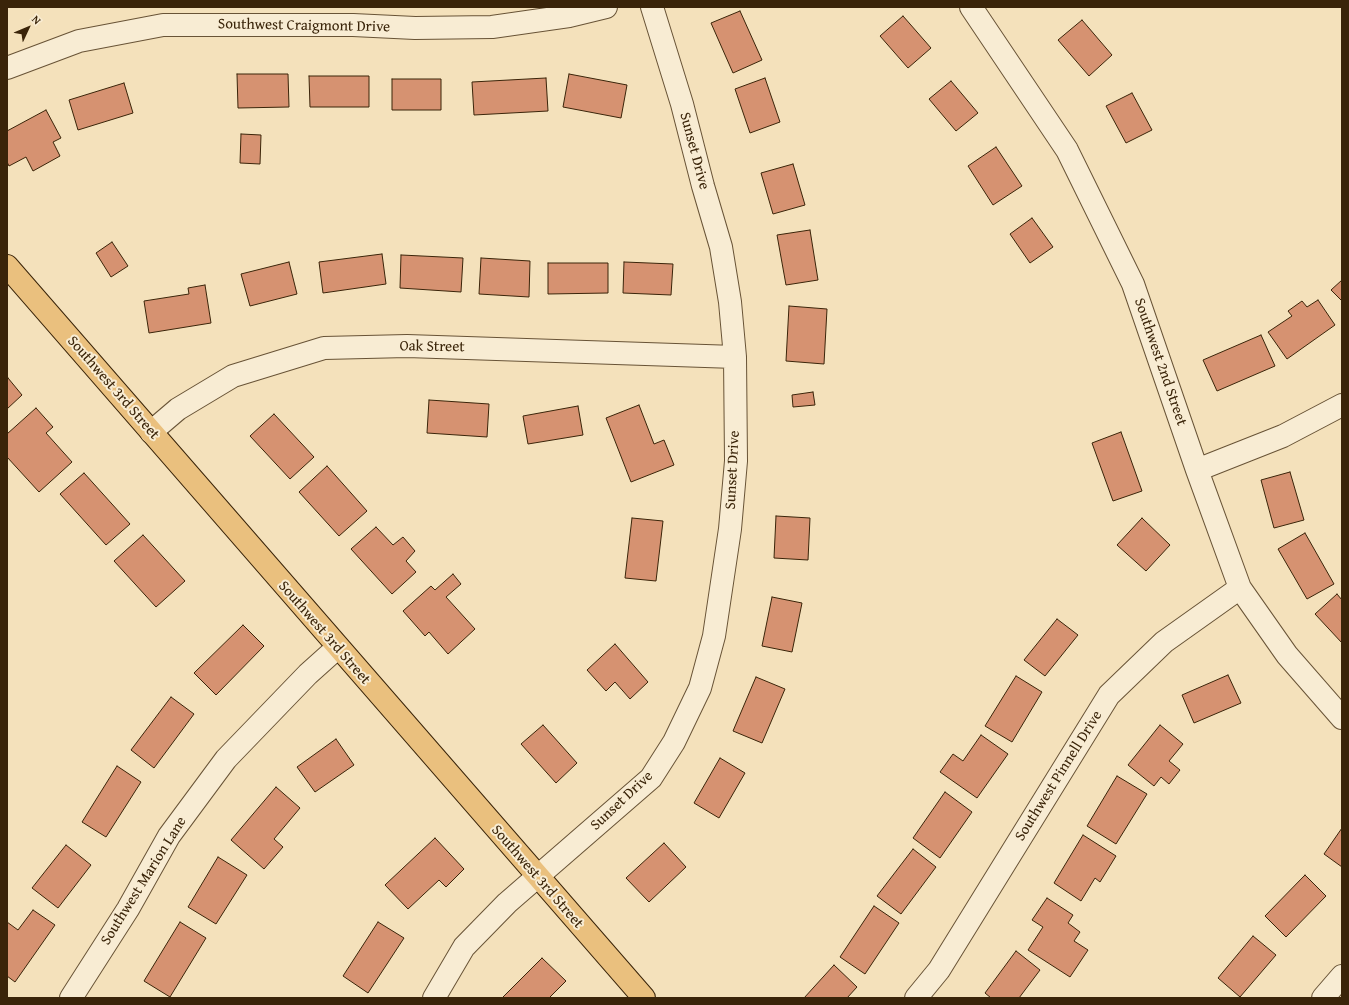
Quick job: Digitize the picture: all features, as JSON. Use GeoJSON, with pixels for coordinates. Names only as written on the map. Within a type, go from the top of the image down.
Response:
{"type":"FeatureCollection","features":[{"type":"Feature","properties":{"kind":"main road","name":"Southwest 3rd Street"},"geometry":{"type":"LineString","coordinates":[[7,266],[337,648],[644,998]]}},
{"type":"Feature","properties":{"kind":"street","name":"Southwest Craigmont Drive"},"geometry":{"type":"LineString","coordinates":[[7,68],[79,41],[163,25],[353,25],[415,28],[492,27],[569,16],[606,7]]}},
{"type":"Feature","properties":{"kind":"street","name":"Sunset Drive"},"geometry":{"type":"LineString","coordinates":[[434,998],[464,947],[507,903],[651,778],[674,742],[700,688],[714,636],[730,529],[736,461],[735,357],[730,302],[721,247],[703,186],[682,104],[652,7]]}},
{"type":"Feature","properties":{"kind":"street","name":"Southwest 2nd Street"},"geometry":{"type":"LineString","coordinates":[[971,7],[1067,150],[1133,284],[1197,470],[1240,588],[1287,655],[1342,718]]}},
{"type":"Feature","properties":{"kind":"street","name":"Oak Street"},"geometry":{"type":"LineString","coordinates":[[151,432],[178,409],[233,376],[324,348],[407,346],[735,357]]}},
{"type":"Feature","properties":{"kind":"street"},"geometry":{"type":"LineString","coordinates":[[1197,470],[1283,436],[1342,405]]}},
{"type":"Feature","properties":{"kind":"street","name":"Southwest Pinnell Drive"},"geometry":{"type":"LineString","coordinates":[[916,998],[939,970],[1109,695],[1164,642],[1240,588]]}},
{"type":"Feature","properties":{"kind":"street","name":"Southwest Marion Lane"},"geometry":{"type":"LineString","coordinates":[[71,998],[128,909],[169,836],[226,759],[308,674],[337,648]]}},
{"type":"Feature","properties":{"kind":"street"},"geometry":{"type":"LineString","coordinates":[[1323,998],[1342,976]]}},
{"type":"Feature","properties":{"kind":"building"},"geometry":{"type":"Polygon","coordinates":[[[740,11],[762,60],[733,73],[711,23],[740,11]]]}},
{"type":"Feature","properties":{"kind":"building"},"geometry":{"type":"Polygon","coordinates":[[[903,16],[931,48],[908,68],[880,36],[903,16]]]}},
{"type":"Feature","properties":{"kind":"building"},"geometry":{"type":"Polygon","coordinates":[[[1082,20],[1112,55],[1089,76],[1058,40],[1082,20]]]}},
{"type":"Feature","properties":{"kind":"building"},"geometry":{"type":"Polygon","coordinates":[[[237,74],[288,74],[289,107],[238,108],[237,74]]]}},
{"type":"Feature","properties":{"kind":"building"},"geometry":{"type":"Polygon","coordinates":[[[569,74],[627,85],[621,118],[563,107],[569,74]]]}},
{"type":"Feature","properties":{"kind":"building"},"geometry":{"type":"Polygon","coordinates":[[[309,76],[369,76],[369,107],[310,107],[309,76]]]}},
{"type":"Feature","properties":{"kind":"building"},"geometry":{"type":"Polygon","coordinates":[[[546,78],[548,111],[474,115],[472,82],[546,78]]]}},
{"type":"Feature","properties":{"kind":"building"},"geometry":{"type":"Polygon","coordinates":[[[765,78],[780,122],[750,133],[735,89],[765,78]]]}},
{"type":"Feature","properties":{"kind":"building"},"geometry":{"type":"Polygon","coordinates":[[[392,79],[441,79],[441,110],[392,110],[392,79]]]}},
{"type":"Feature","properties":{"kind":"building"},"geometry":{"type":"Polygon","coordinates":[[[951,81],[978,113],[956,131],[929,99],[951,81]]]}},
{"type":"Feature","properties":{"kind":"building"},"geometry":{"type":"Polygon","coordinates":[[[124,83],[133,113],[78,130],[69,100],[124,83]]]}},
{"type":"Feature","properties":{"kind":"building"},"geometry":{"type":"Polygon","coordinates":[[[1132,93],[1152,130],[1126,143],[1106,106],[1132,93]]]}},
{"type":"Feature","properties":{"kind":"building"},"geometry":{"type":"Polygon","coordinates":[[[46,110],[61,138],[53,142],[60,156],[33,171],[26,157],[9,166],[7,162],[7,131],[46,110]]]}},
{"type":"Feature","properties":{"kind":"building"},"geometry":{"type":"Polygon","coordinates":[[[241,134],[261,135],[260,164],[240,163],[241,134]]]}},
{"type":"Feature","properties":{"kind":"building"},"geometry":{"type":"Polygon","coordinates":[[[996,147],[1022,186],[993,205],[968,166],[996,147]]]}},
{"type":"Feature","properties":{"kind":"building"},"geometry":{"type":"Polygon","coordinates":[[[793,164],[805,205],[773,214],[761,173],[793,164]]]}},
{"type":"Feature","properties":{"kind":"building"},"geometry":{"type":"Polygon","coordinates":[[[1032,218],[1053,247],[1030,263],[1010,234],[1032,218]]]}},
{"type":"Feature","properties":{"kind":"building"},"geometry":{"type":"Polygon","coordinates":[[[810,230],[818,280],[786,285],[777,235],[810,230]]]}},
{"type":"Feature","properties":{"kind":"building"},"geometry":{"type":"Polygon","coordinates":[[[112,242],[128,266],[111,277],[96,253],[112,242]]]}},
{"type":"Feature","properties":{"kind":"building"},"geometry":{"type":"Polygon","coordinates":[[[382,254],[386,284],[323,293],[319,262],[382,254]]]}},
{"type":"Feature","properties":{"kind":"building"},"geometry":{"type":"Polygon","coordinates":[[[401,255],[463,258],[461,292],[400,288],[401,255]]]}},
{"type":"Feature","properties":{"kind":"building"},"geometry":{"type":"Polygon","coordinates":[[[481,258],[530,261],[529,297],[479,294],[481,258]]]}},
{"type":"Feature","properties":{"kind":"building"},"geometry":{"type":"Polygon","coordinates":[[[289,262],[297,294],[250,306],[241,274],[289,262]]]}},
{"type":"Feature","properties":{"kind":"building"},"geometry":{"type":"Polygon","coordinates":[[[624,262],[673,264],[671,295],[623,293],[624,262]]]}},
{"type":"Feature","properties":{"kind":"building"},"geometry":{"type":"Polygon","coordinates":[[[548,263],[608,263],[608,293],[548,294],[548,263]]]}},
{"type":"Feature","properties":{"kind":"building"},"geometry":{"type":"Polygon","coordinates":[[[1342,280],[1342,301],[1331,290],[1342,280]]]}},
{"type":"Feature","properties":{"kind":"building"},"geometry":{"type":"Polygon","coordinates":[[[205,285],[211,323],[149,333],[144,301],[189,294],[188,288],[205,285]]]}},
{"type":"Feature","properties":{"kind":"building"},"geometry":{"type":"Polygon","coordinates":[[[1318,300],[1335,325],[1287,359],[1268,332],[1292,316],[1288,311],[1302,301],[1307,307],[1318,300]]]}},
{"type":"Feature","properties":{"kind":"building"},"geometry":{"type":"Polygon","coordinates":[[[789,306],[827,309],[824,364],[786,361],[789,306]]]}},
{"type":"Feature","properties":{"kind":"building"},"geometry":{"type":"Polygon","coordinates":[[[1261,335],[1275,366],[1217,391],[1203,360],[1261,335]]]}},
{"type":"Feature","properties":{"kind":"building"},"geometry":{"type":"Polygon","coordinates":[[[8,378],[22,395],[7,409],[7,379],[8,378]]]}},
{"type":"Feature","properties":{"kind":"building"},"geometry":{"type":"Polygon","coordinates":[[[813,392],[815,405],[793,407],[792,395],[813,392]]]}},
{"type":"Feature","properties":{"kind":"building"},"geometry":{"type":"Polygon","coordinates":[[[429,400],[489,404],[487,437],[427,433],[429,400]]]}},
{"type":"Feature","properties":{"kind":"building"},"geometry":{"type":"Polygon","coordinates":[[[639,405],[654,444],[664,440],[674,465],[631,482],[606,418],[639,405]]]}},
{"type":"Feature","properties":{"kind":"building"},"geometry":{"type":"Polygon","coordinates":[[[578,406],[583,435],[528,444],[523,416],[578,406]]]}},
{"type":"Feature","properties":{"kind":"building"},"geometry":{"type":"Polygon","coordinates":[[[36,408],[53,427],[46,433],[72,462],[39,492],[7,457],[7,434],[36,408]]]}},
{"type":"Feature","properties":{"kind":"building"},"geometry":{"type":"Polygon","coordinates":[[[274,414],[314,457],[290,479],[250,436],[274,414]]]}},
{"type":"Feature","properties":{"kind":"building"},"geometry":{"type":"Polygon","coordinates":[[[1121,432],[1142,491],[1113,501],[1092,443],[1121,432]]]}},
{"type":"Feature","properties":{"kind":"building"},"geometry":{"type":"Polygon","coordinates":[[[327,466],[367,511],[339,536],[299,492],[327,466]]]}},
{"type":"Feature","properties":{"kind":"building"},"geometry":{"type":"Polygon","coordinates":[[[1290,472],[1304,520],[1274,528],[1261,480],[1290,472]]]}},
{"type":"Feature","properties":{"kind":"building"},"geometry":{"type":"Polygon","coordinates":[[[84,473],[130,524],[106,545],[60,494],[84,473]]]}},
{"type":"Feature","properties":{"kind":"building"},"geometry":{"type":"Polygon","coordinates":[[[776,516],[810,518],[808,560],[774,558],[776,516]]]}},
{"type":"Feature","properties":{"kind":"building"},"geometry":{"type":"Polygon","coordinates":[[[632,518],[663,521],[656,581],[625,578],[632,518]]]}},
{"type":"Feature","properties":{"kind":"building"},"geometry":{"type":"Polygon","coordinates":[[[1142,518],[1170,545],[1146,571],[1117,545],[1142,518]]]}},
{"type":"Feature","properties":{"kind":"building"},"geometry":{"type":"Polygon","coordinates":[[[376,527],[393,545],[403,537],[415,551],[406,561],[416,572],[392,594],[351,549],[376,527]]]}},
{"type":"Feature","properties":{"kind":"building"},"geometry":{"type":"Polygon","coordinates":[[[1305,533],[1334,584],[1307,599],[1278,549],[1305,533]]]}},
{"type":"Feature","properties":{"kind":"building"},"geometry":{"type":"Polygon","coordinates":[[[143,535],[185,581],[156,607],[114,561],[143,535]]]}},
{"type":"Feature","properties":{"kind":"building"},"geometry":{"type":"Polygon","coordinates":[[[453,574],[461,584],[446,597],[475,629],[448,654],[429,632],[425,636],[403,611],[431,586],[435,590],[453,574]]]}},
{"type":"Feature","properties":{"kind":"building"},"geometry":{"type":"Polygon","coordinates":[[[1337,594],[1342,600],[1342,643],[1315,614],[1337,594]]]}},
{"type":"Feature","properties":{"kind":"building"},"geometry":{"type":"Polygon","coordinates":[[[772,597],[802,603],[792,652],[762,646],[772,597]]]}},
{"type":"Feature","properties":{"kind":"building"},"geometry":{"type":"Polygon","coordinates":[[[1057,619],[1078,635],[1045,676],[1024,660],[1057,619]]]}},
{"type":"Feature","properties":{"kind":"building"},"geometry":{"type":"Polygon","coordinates":[[[243,625],[264,646],[216,695],[194,673],[243,625]]]}},
{"type":"Feature","properties":{"kind":"building"},"geometry":{"type":"Polygon","coordinates":[[[615,644],[648,682],[630,699],[615,682],[606,691],[587,670],[615,644]]]}},
{"type":"Feature","properties":{"kind":"building"},"geometry":{"type":"Polygon","coordinates":[[[1228,675],[1241,703],[1194,723],[1182,695],[1228,675]]]}},
{"type":"Feature","properties":{"kind":"building"},"geometry":{"type":"Polygon","coordinates":[[[1016,676],[1042,692],[1012,742],[985,726],[1016,676]]]}},
{"type":"Feature","properties":{"kind":"building"},"geometry":{"type":"Polygon","coordinates":[[[756,677],[785,689],[762,743],[733,731],[756,677]]]}},
{"type":"Feature","properties":{"kind":"building"},"geometry":{"type":"Polygon","coordinates":[[[171,697],[194,714],[154,768],[131,750],[171,697]]]}},
{"type":"Feature","properties":{"kind":"building"},"geometry":{"type":"Polygon","coordinates":[[[543,725],[577,763],[556,783],[521,744],[543,725]]]}},
{"type":"Feature","properties":{"kind":"building"},"geometry":{"type":"Polygon","coordinates":[[[1160,725],[1183,744],[1169,761],[1180,770],[1169,784],[1161,777],[1154,786],[1128,765],[1160,725]]]}},
{"type":"Feature","properties":{"kind":"building"},"geometry":{"type":"Polygon","coordinates":[[[981,735],[1008,754],[977,798],[940,772],[953,754],[963,761],[981,735]]]}},
{"type":"Feature","properties":{"kind":"building"},"geometry":{"type":"Polygon","coordinates":[[[336,739],[354,765],[315,792],[297,767],[336,739]]]}},
{"type":"Feature","properties":{"kind":"building"},"geometry":{"type":"Polygon","coordinates":[[[720,758],[745,773],[719,818],[694,803],[720,758]]]}},
{"type":"Feature","properties":{"kind":"building"},"geometry":{"type":"Polygon","coordinates":[[[117,766],[141,782],[106,837],[82,822],[117,766]]]}},
{"type":"Feature","properties":{"kind":"building"},"geometry":{"type":"Polygon","coordinates":[[[1117,776],[1147,794],[1116,844],[1087,826],[1117,776]]]}},
{"type":"Feature","properties":{"kind":"building"},"geometry":{"type":"Polygon","coordinates":[[[276,787],[300,808],[274,839],[283,847],[264,869],[231,840],[276,787]]]}},
{"type":"Feature","properties":{"kind":"building"},"geometry":{"type":"Polygon","coordinates":[[[945,792],[972,812],[940,858],[913,838],[945,792]]]}},
{"type":"Feature","properties":{"kind":"building"},"geometry":{"type":"Polygon","coordinates":[[[1342,828],[1342,867],[1324,854],[1342,828]]]}},
{"type":"Feature","properties":{"kind":"building"},"geometry":{"type":"Polygon","coordinates":[[[1083,835],[1116,856],[1100,882],[1095,878],[1081,901],[1054,883],[1083,835]]]}},
{"type":"Feature","properties":{"kind":"building"},"geometry":{"type":"Polygon","coordinates":[[[435,838],[464,869],[446,887],[439,880],[408,909],[385,885],[435,838]]]}},
{"type":"Feature","properties":{"kind":"building"},"geometry":{"type":"Polygon","coordinates":[[[664,843],[686,867],[649,902],[626,878],[664,843]]]}},
{"type":"Feature","properties":{"kind":"building"},"geometry":{"type":"Polygon","coordinates":[[[66,845],[91,865],[58,908],[32,888],[66,845]]]}},
{"type":"Feature","properties":{"kind":"building"},"geometry":{"type":"Polygon","coordinates":[[[913,849],[936,867],[901,914],[877,896],[913,849]]]}},
{"type":"Feature","properties":{"kind":"building"},"geometry":{"type":"Polygon","coordinates":[[[218,857],[247,875],[216,924],[188,907],[218,857]]]}},
{"type":"Feature","properties":{"kind":"building"},"geometry":{"type":"Polygon","coordinates":[[[1305,875],[1326,896],[1286,937],[1265,916],[1305,875]]]}},
{"type":"Feature","properties":{"kind":"building"},"geometry":{"type":"Polygon","coordinates":[[[1047,898],[1073,915],[1068,923],[1080,932],[1074,941],[1088,950],[1070,977],[1028,950],[1043,927],[1032,920],[1047,898]]]}},
{"type":"Feature","properties":{"kind":"building"},"geometry":{"type":"Polygon","coordinates":[[[874,906],[899,923],[865,974],[840,957],[874,906]]]}},
{"type":"Feature","properties":{"kind":"building"},"geometry":{"type":"Polygon","coordinates":[[[33,910],[55,925],[15,982],[7,976],[7,922],[18,930],[33,910]]]}},
{"type":"Feature","properties":{"kind":"building"},"geometry":{"type":"Polygon","coordinates":[[[180,922],[206,938],[170,997],[144,981],[180,922]]]}},
{"type":"Feature","properties":{"kind":"building"},"geometry":{"type":"Polygon","coordinates":[[[378,922],[404,938],[368,993],[343,976],[378,922]]]}},
{"type":"Feature","properties":{"kind":"building"},"geometry":{"type":"Polygon","coordinates":[[[1253,936],[1276,955],[1240,997],[1218,978],[1253,936]]]}},
{"type":"Feature","properties":{"kind":"building"},"geometry":{"type":"Polygon","coordinates":[[[1016,951],[1040,970],[1019,998],[991,998],[985,993],[1016,951]]]}},
{"type":"Feature","properties":{"kind":"building"},"geometry":{"type":"Polygon","coordinates":[[[542,958],[566,981],[549,998],[502,998],[542,958]]]}},
{"type":"Feature","properties":{"kind":"building"},"geometry":{"type":"Polygon","coordinates":[[[834,965],[857,987],[847,998],[804,998],[834,965]]]}}]}
